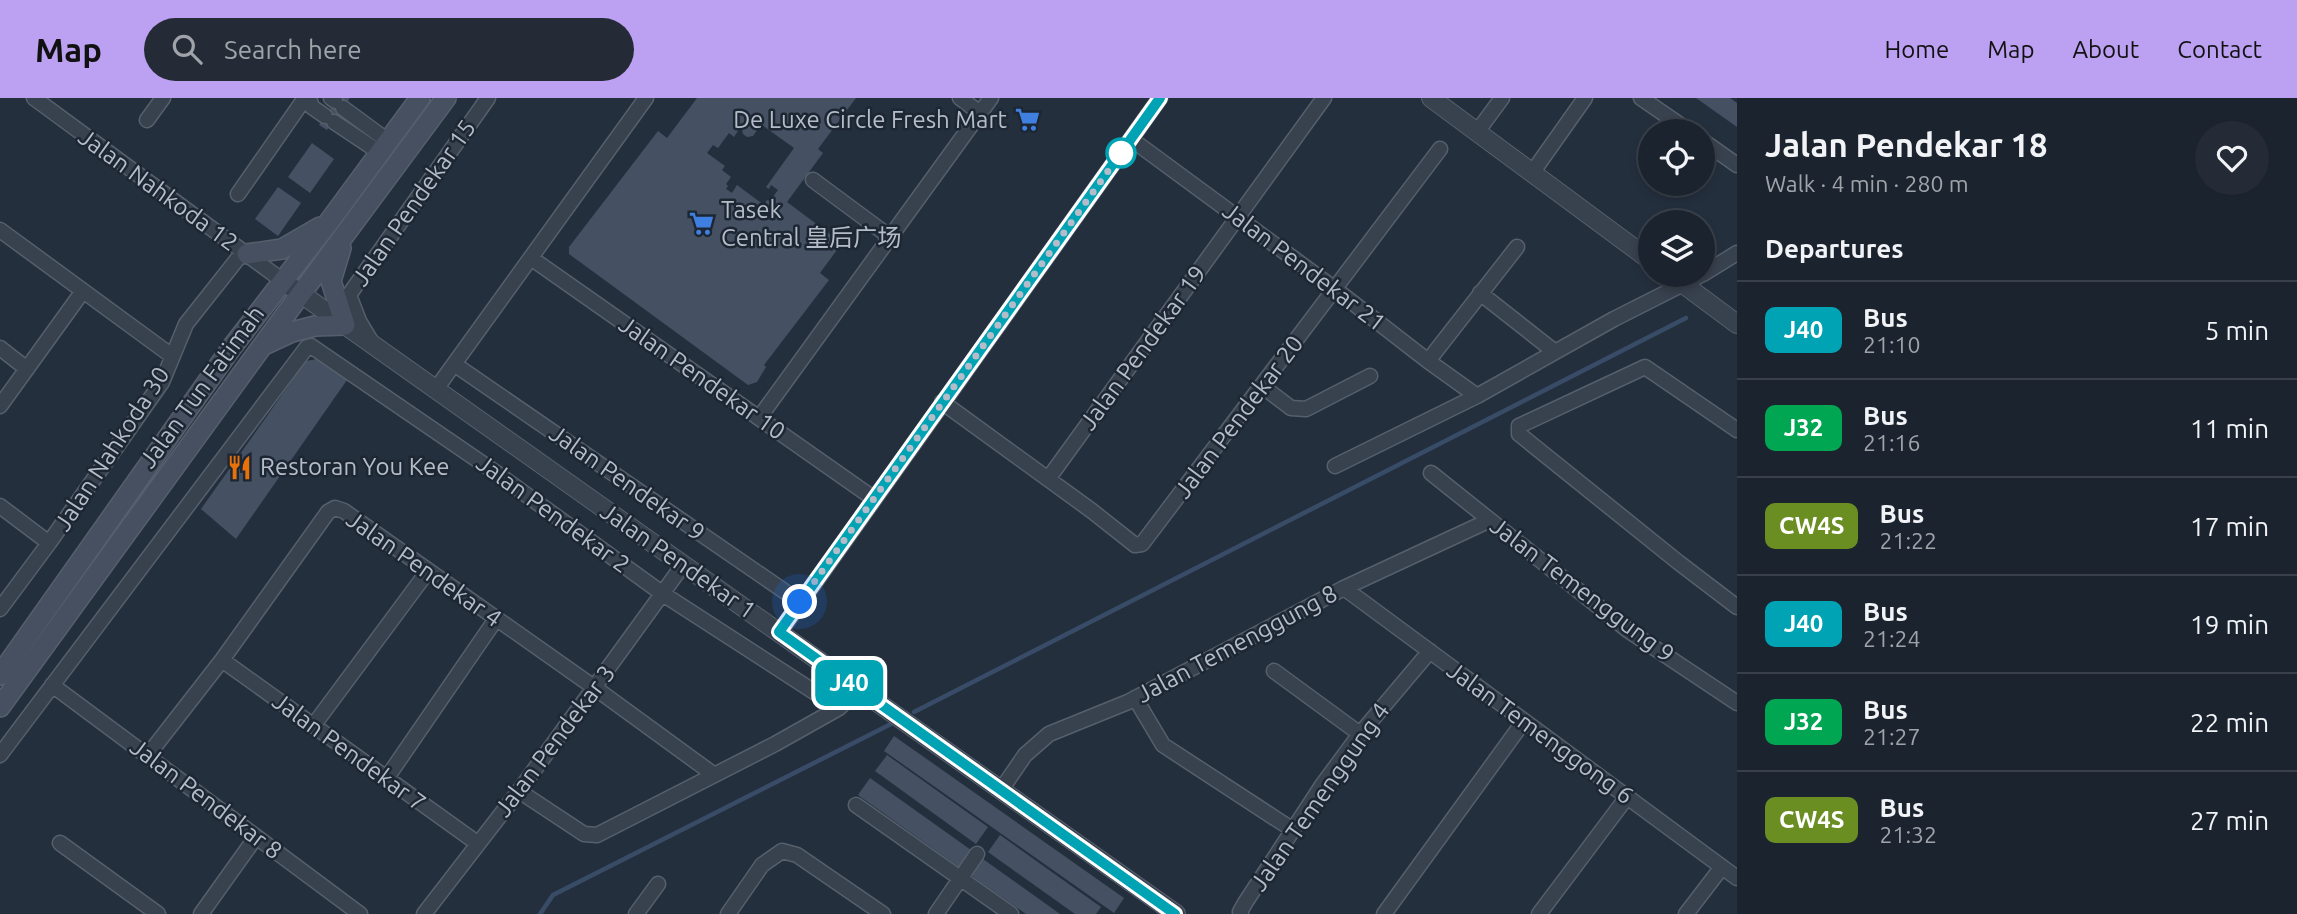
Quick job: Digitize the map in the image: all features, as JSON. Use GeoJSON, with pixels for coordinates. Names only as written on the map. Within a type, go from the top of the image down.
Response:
{"type":"FeatureCollection","features":[{"type":"Feature","properties":{"kind":"main road","name":"Jalan Tun Fatimah"},"geometry":{"type":"LineString","coordinates":[[0,675],[232,347],[420,98]]}},
{"type":"Feature","properties":{"kind":"main road"},"geometry":{"type":"LineString","coordinates":[[384,147],[387,156],[397,153],[426,112],[442,104]]}},
{"type":"Feature","properties":{"kind":"main road","name":"Jalan Tun Fatimah"},"geometry":{"type":"LineString","coordinates":[[0,707],[442,104]]}},
{"type":"Feature","properties":{"kind":"main road"},"geometry":{"type":"LineString","coordinates":[[245,253],[282,249],[328,223]]}},
{"type":"Feature","properties":{"kind":"main road"},"geometry":{"type":"LineString","coordinates":[[263,345],[292,332],[316,326],[345,325],[331,281],[345,235]]}},
{"type":"Feature","properties":{"kind":"street","name":"Jalan Nahkoda 12"},"geometry":{"type":"LineString","coordinates":[[34,98],[283,281]]}},
{"type":"Feature","properties":{"kind":"street"},"geometry":{"type":"LineString","coordinates":[[147,120],[163,98]]}},
{"type":"Feature","properties":{"kind":"street"},"geometry":{"type":"LineString","coordinates":[[239,194],[307,98],[312,107],[330,119],[384,147]]}},
{"type":"Feature","properties":{"kind":"street","name":"Jalan Pendekar 15"},"geometry":{"type":"LineString","coordinates":[[374,346],[359,321],[349,295],[488,98]]}},
{"type":"Feature","properties":{"kind":"street"},"geometry":{"type":"LineString","coordinates":[[436,389],[646,98]]}},
{"type":"Feature","properties":{"kind":"street"},"geometry":{"type":"LineString","coordinates":[[960,98],[980,113]]}},
{"type":"Feature","properties":{"kind":"street"},"geometry":{"type":"LineString","coordinates":[[758,418],[991,98]]}},
{"type":"Feature","properties":{"kind":"street"},"geometry":{"type":"LineString","coordinates":[[779,632],[1160,98]]}},
{"type":"Feature","properties":{"kind":"street","name":"Jalan Pendekar 19"},"geometry":{"type":"LineString","coordinates":[[1048,479],[1324,98]]}},
{"type":"Feature","properties":{"kind":"street"},"geometry":{"type":"LineString","coordinates":[[1431,98],[1638,251]]}},
{"type":"Feature","properties":{"kind":"street"},"geometry":{"type":"LineString","coordinates":[[1476,132],[1502,98]]}},
{"type":"Feature","properties":{"kind":"street"},"geometry":{"type":"LineString","coordinates":[[1532,173],[1585,98]]}},
{"type":"Feature","properties":{"kind":"street"},"geometry":{"type":"LineString","coordinates":[[1641,98],[1672,119]]}},
{"type":"Feature","properties":{"kind":"street"},"geometry":{"type":"LineString","coordinates":[[337,102],[384,147]]}},
{"type":"Feature","properties":{"kind":"street","name":"Jalan Pendekar 21"},"geometry":{"type":"LineString","coordinates":[[1131,139],[1477,396]]}},
{"type":"Feature","properties":{"kind":"street","name":"Jalan Pendekar 20"},"geometry":{"type":"LineString","coordinates":[[1048,479],[1135,545],[1142,544],[1440,149]]}},
{"type":"Feature","properties":{"kind":"street"},"geometry":{"type":"LineString","coordinates":[[1715,149],[1737,164]]}},
{"type":"Feature","properties":{"kind":"street"},"geometry":{"type":"LineString","coordinates":[[813,180],[890,237]]}},
{"type":"Feature","properties":{"kind":"street"},"geometry":{"type":"LineString","coordinates":[[0,230],[172,356]]}},
{"type":"Feature","properties":{"kind":"street"},"geometry":{"type":"LineString","coordinates":[[1428,361],[1517,247]]}},
{"type":"Feature","properties":{"kind":"street","name":"Jalan Nahkoda 30"},"geometry":{"type":"LineString","coordinates":[[0,609],[162,382],[186,324],[245,253]]}},
{"type":"Feature","properties":{"kind":"street"},"geometry":{"type":"LineString","coordinates":[[1715,266],[1737,253]]}},
{"type":"Feature","properties":{"kind":"street","name":"Jalan Pendekar 10"},"geometry":{"type":"LineString","coordinates":[[531,258],[873,499]]}},
{"type":"Feature","properties":{"kind":"street","name":"Jalan Pendekar 1"},"geometry":{"type":"LineString","coordinates":[[283,281],[1176,914]]}},
{"type":"Feature","properties":{"kind":"street"},"geometry":{"type":"LineString","coordinates":[[1335,466],[1477,396],[1666,287]]}},
{"type":"Feature","properties":{"kind":"street"},"geometry":{"type":"LineString","coordinates":[[1687,287],[1737,324]]}},
{"type":"Feature","properties":{"kind":"street"},"geometry":{"type":"LineString","coordinates":[[0,406],[83,291]]}},
{"type":"Feature","properties":{"kind":"street"},"geometry":{"type":"LineString","coordinates":[[1480,293],[1555,352]]}},
{"type":"Feature","properties":{"kind":"street","name":"Jalan Pendekar 2"},"geometry":{"type":"LineString","coordinates":[[52,685],[307,347],[311,346],[495,471],[663,594],[839,708]]}},
{"type":"Feature","properties":{"kind":"street"},"geometry":{"type":"LineString","coordinates":[[0,348],[27,369]]}},
{"type":"Feature","properties":{"kind":"street","name":"Jalan Pendekar 9"},"geometry":{"type":"LineString","coordinates":[[454,363],[800,602]]}},
{"type":"Feature","properties":{"kind":"street"},"geometry":{"type":"LineString","coordinates":[[1737,430],[1645,368],[1519,426],[1519,434],[1737,607]]}},
{"type":"Feature","properties":{"kind":"street"},"geometry":{"type":"LineString","coordinates":[[1262,386],[1291,408],[1306,409],[1370,376]]}},
{"type":"Feature","properties":{"kind":"street"},"geometry":{"type":"LineString","coordinates":[[942,402],[1048,479]]}},
{"type":"Feature","properties":{"kind":"street","name":"Jalan Temenggung 9"},"geometry":{"type":"LineString","coordinates":[[1431,473],[1629,631],[1737,703]]}},
{"type":"Feature","properties":{"kind":"street"},"geometry":{"type":"LineString","coordinates":[[0,506],[49,542]]}},
{"type":"Feature","properties":{"kind":"street","name":"Jalan Pendekar 4"},"geometry":{"type":"LineString","coordinates":[[148,755],[222,660],[328,512],[335,508],[344,511],[428,570],[713,774]]}},
{"type":"Feature","properties":{"kind":"street","name":"Jalan Temenggung 8"},"geometry":{"type":"LineString","coordinates":[[1000,790],[1026,755],[1049,734],[1135,698],[1343,588],[1490,520]]}},
{"type":"Feature","properties":{"kind":"street","name":"Jalan Pendekar 3"},"geometry":{"type":"LineString","coordinates":[[424,914],[519,791],[683,565]]}},
{"type":"Feature","properties":{"kind":"street"},"geometry":{"type":"LineString","coordinates":[[313,726],[428,570]]}},
{"type":"Feature","properties":{"kind":"street","name":"Jalan Temenggong 6"},"geometry":{"type":"LineString","coordinates":[[1343,588],[1737,878]]}},
{"type":"Feature","properties":{"kind":"street"},"geometry":{"type":"LineString","coordinates":[[387,779],[496,619]]}},
{"type":"Feature","properties":{"kind":"street","name":"Jalan Temenggung 4"},"geometry":{"type":"LineString","coordinates":[[1241,913],[1323,784],[1360,734],[1430,651]]}},
{"type":"Feature","properties":{"kind":"street","name":"Jalan Pendekar 7"},"geometry":{"type":"LineString","coordinates":[[222,660],[477,844]]}},
{"type":"Feature","properties":{"kind":"street"},"geometry":{"type":"LineString","coordinates":[[1274,671],[1360,734]]}},
{"type":"Feature","properties":{"kind":"street"},"geometry":{"type":"LineString","coordinates":[[0,755],[52,685]]}},
{"type":"Feature","properties":{"kind":"street","name":"Jalan Pendekar 8"},"geometry":{"type":"LineString","coordinates":[[52,685],[360,914]]}},
{"type":"Feature","properties":{"kind":"street"},"geometry":{"type":"LineString","coordinates":[[519,791],[584,834],[597,835],[775,744],[839,708],[858,689]]}},
{"type":"Feature","properties":{"kind":"street"},"geometry":{"type":"LineString","coordinates":[[1135,698],[1163,745],[1293,830]]}},
{"type":"Feature","properties":{"kind":"street"},"geometry":{"type":"LineString","coordinates":[[1384,914],[1524,721]]}},
{"type":"Feature","properties":{"kind":"street"},"geometry":{"type":"LineString","coordinates":[[1539,914],[1627,797]]}},
{"type":"Feature","properties":{"kind":"street"},"geometry":{"type":"LineString","coordinates":[[856,804],[1011,914]]}},
{"type":"Feature","properties":{"kind":"street"},"geometry":{"type":"LineString","coordinates":[[201,914],[256,836]]}},
{"type":"Feature","properties":{"kind":"street"},"geometry":{"type":"LineString","coordinates":[[60,844],[158,914]]}},
{"type":"Feature","properties":{"kind":"street"},"geometry":{"type":"LineString","coordinates":[[727,914],[762,865],[782,851],[797,855],[878,913]]}},
{"type":"Feature","properties":{"kind":"street"},"geometry":{"type":"LineString","coordinates":[[936,914],[977,854]]}},
{"type":"Feature","properties":{"kind":"street"},"geometry":{"type":"LineString","coordinates":[[1686,914],[1722,867]]}},
{"type":"Feature","properties":{"kind":"street"},"geometry":{"type":"LineString","coordinates":[[636,914],[658,884]]}},
{"type":"Feature","properties":{"kind":"building"},"geometry":{"type":"Polygon","coordinates":[[[338,98],[350,98],[327,130],[319,125],[338,98]]]}},
{"type":"Feature","properties":{"kind":"building","name":"Tasek Central 皇后广场"},"geometry":{"type":"Polygon","coordinates":[[[697,98],[856,98],[818,149],[823,153],[787,202],[842,243],[820,273],[829,280],[764,365],[766,367],[757,382],[748,385],[569,254],[569,247],[658,131],[667,138],[697,98]],[[758,122],[758,129],[753,136],[747,137],[743,134],[741,126],[734,137],[729,133],[718,148],[713,145],[707,153],[725,166],[722,170],[731,177],[726,189],[732,193],[737,185],[764,205],[778,190],[771,185],[769,189],[766,187],[794,148],[758,122]]]}},
{"type":"Feature","properties":{"kind":"building"},"geometry":{"type":"Polygon","coordinates":[[[1696,98],[1730,98],[1737,103],[1737,127],[1696,98]]]}},
{"type":"Feature","properties":{"kind":"building"},"geometry":{"type":"Polygon","coordinates":[[[312,143],[334,159],[310,193],[288,177],[312,143]]]}},
{"type":"Feature","properties":{"kind":"building"},"geometry":{"type":"Polygon","coordinates":[[[278,187],[301,203],[278,236],[255,219],[278,187]]]}},
{"type":"Feature","properties":{"kind":"building"},"geometry":{"type":"Polygon","coordinates":[[[317,359],[347,380],[236,539],[201,509],[306,361],[317,359]]]}},
{"type":"Feature","properties":{"kind":"building"},"geometry":{"type":"Polygon","coordinates":[[[894,736],[1124,898],[1114,913],[884,751],[894,736]]]}},
{"type":"Feature","properties":{"kind":"building"},"geometry":{"type":"Polygon","coordinates":[[[887,755],[988,827],[976,844],[875,771],[887,755]]]}},
{"type":"Feature","properties":{"kind":"building"},"geometry":{"type":"Polygon","coordinates":[[[870,778],[971,850],[959,867],[858,795],[870,778]]]}},
{"type":"Feature","properties":{"kind":"building"},"geometry":{"type":"Polygon","coordinates":[[[1000,835],[1101,907],[1096,914],[1075,914],[988,852],[1000,835]]]}},
{"type":"Feature","properties":{"kind":"building"},"geometry":{"type":"Polygon","coordinates":[[[983,859],[1060,914],[1026,914],[972,876],[983,859]]]}},
{"type":"Feature","properties":{"kind":"waterway"},"geometry":{"type":"LineString","coordinates":[[914,712],[1686,318]]}},
{"type":"Feature","properties":{"kind":"waterway"},"geometry":{"type":"LineString","coordinates":[[540,914],[553,895],[891,724]]}},
{"type":"Feature","properties":{"kind":"bus line","name":"J40"},"geometry":{"type":"LineString","coordinates":[[1160,98],[779,632],[1175,914]]}},
{"type":"Feature","properties":{"kind":"place","name":"De Luxe Circle Fresh Mart"},"geometry":{"type":"Point","coordinates":[1027,120]}},
{"type":"Feature","properties":{"kind":"place","name":"Tasek Central 皇后广场"},"geometry":{"type":"Point","coordinates":[701,224]}},
{"type":"Feature","properties":{"kind":"place","name":"Restoran You Kee"},"geometry":{"type":"Point","coordinates":[240,467]}},
{"type":"Feature","properties":{"kind":"route"},"geometry":{"type":"LineString","coordinates":[[800,602],[1121,153]]}}]}
